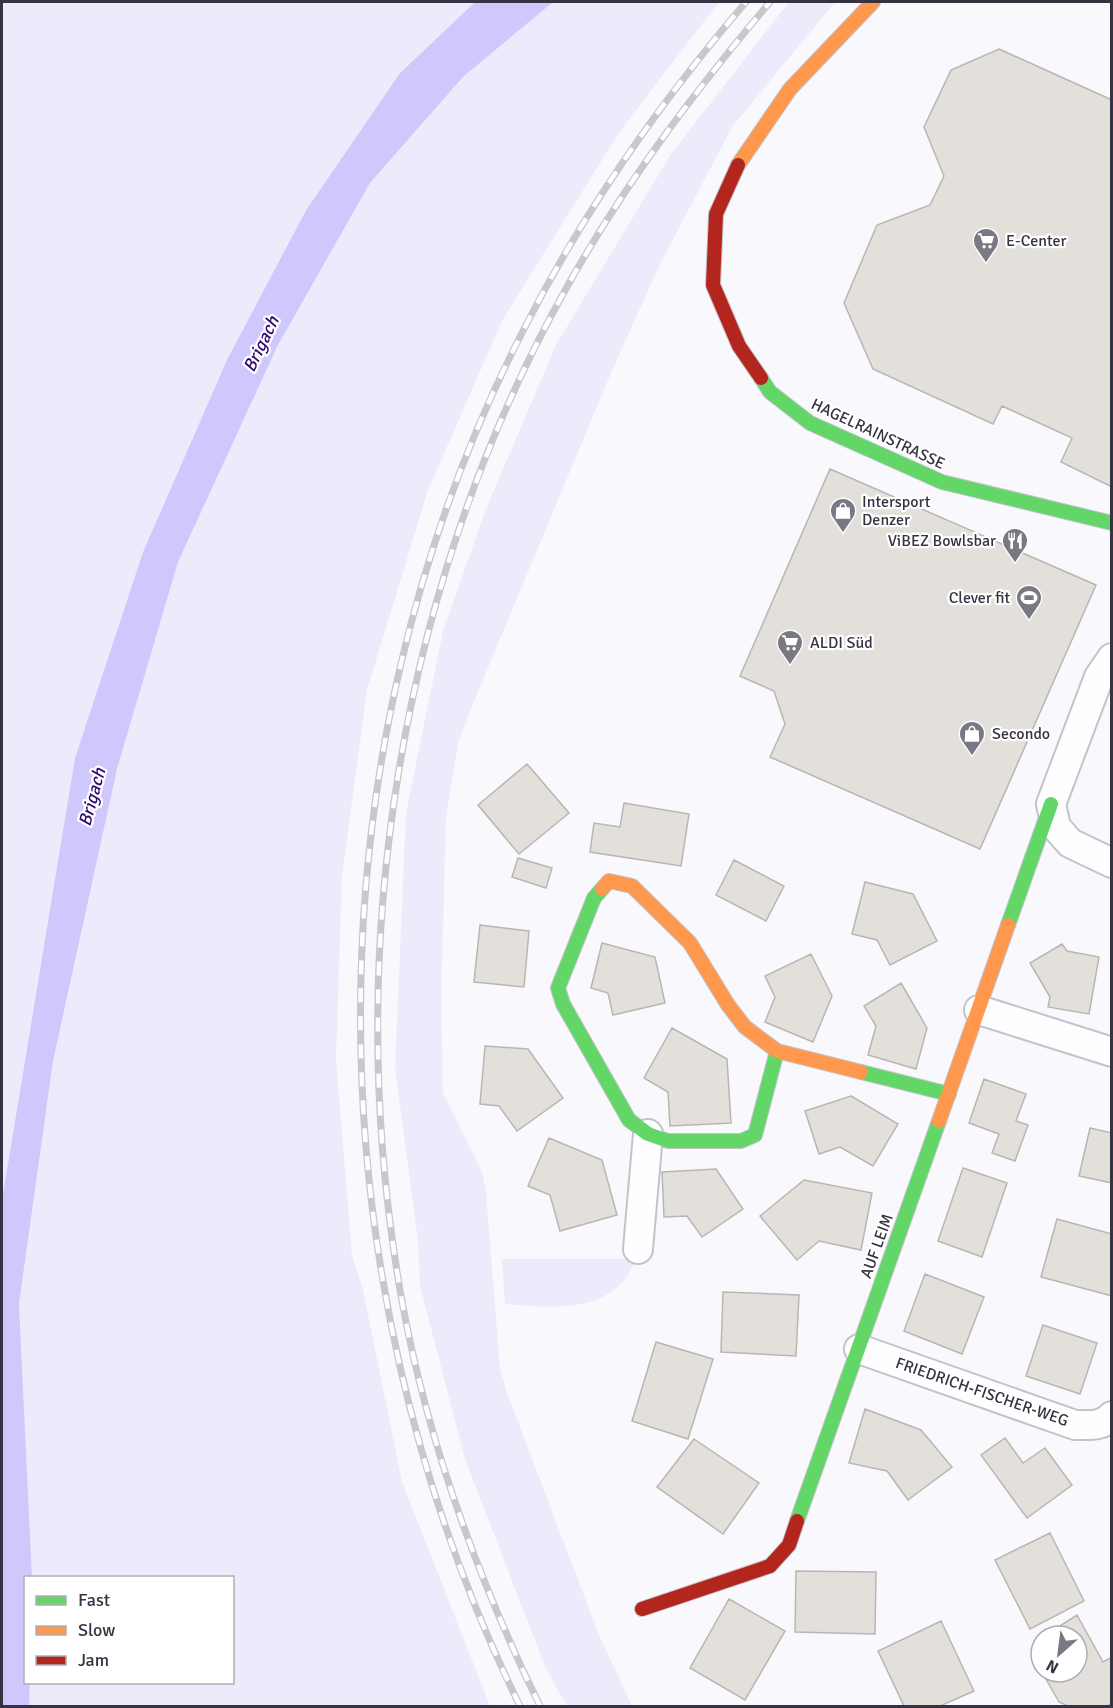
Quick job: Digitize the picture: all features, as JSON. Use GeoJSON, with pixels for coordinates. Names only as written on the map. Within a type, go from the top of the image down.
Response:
{"type":"FeatureCollection","features":[{"type":"Feature","properties":{"kind":"street","name":"HAGELRAINSTRASSE"},"geometry":{"type":"LineString","coordinates":[[873,2],[789,89],[740,160],[716,214],[713,285],[738,346],[770,392],[810,423],[835,435],[942,482],[1112,523]]}},
{"type":"Feature","properties":{"kind":"street"},"geometry":{"type":"LineString","coordinates":[[1112,658],[1099,677],[1052,804],[1056,827],[1070,843],[1112,863]]}},
{"type":"Feature","properties":{"kind":"street","name":"AUF LEIM"},"geometry":{"type":"LineString","coordinates":[[642,1608],[770,1566],[789,1545],[1052,804]]}},
{"type":"Feature","properties":{"kind":"street"},"geometry":{"type":"LineString","coordinates":[[777,1051],[754,1135],[741,1141],[668,1141],[648,1134],[629,1120],[563,1004],[558,988],[594,898],[609,881],[632,886],[690,943],[728,1005],[745,1027],[777,1051],[949,1094]]}},
{"type":"Feature","properties":{"kind":"street"},"geometry":{"type":"LineString","coordinates":[[979,1010],[1112,1052]]}},
{"type":"Feature","properties":{"kind":"street"},"geometry":{"type":"LineString","coordinates":[[638,1250],[648,1134]]}},
{"type":"Feature","properties":{"kind":"street","name":"FRIEDRICH-FISCHER-WEG"},"geometry":{"type":"LineString","coordinates":[[859,1349],[1075,1425],[1110,1424]]}},
{"type":"Feature","properties":{"kind":"shaded area"},"geometry":{"type":"Polygon","coordinates":[[[2,2],[475,2],[400,73],[306,209],[227,361],[143,552],[75,758],[2,1200],[2,2]]]}},
{"type":"Feature","properties":{"kind":"shaded area"},"geometry":{"type":"Polygon","coordinates":[[[553,2],[719,2],[620,131],[503,319],[428,490],[367,690],[342,876],[336,1059],[352,1256],[363,1290],[402,1482],[490,1706],[29,1706],[30,1684],[234,1684],[234,1576],[32,1576],[19,1304],[53,1060],[117,769],[178,562],[278,345],[370,183],[463,77],[553,2]]]}},
{"type":"Feature","properties":{"kind":"shaded area"},"geometry":{"type":"Polygon","coordinates":[[[789,2],[835,2],[732,127],[659,266],[611,373],[472,706],[458,743],[446,818],[441,997],[443,1093],[482,1172],[486,1192],[500,1369],[507,1393],[599,1635],[632,1706],[567,1706],[546,1669],[465,1459],[420,1286],[418,1241],[395,1068],[406,813],[443,631],[486,509],[556,345],[671,154],[789,2]]]}},
{"type":"Feature","properties":{"kind":"shaded area"},"geometry":{"type":"Polygon","coordinates":[[[502,1259],[637,1259],[624,1281],[610,1293],[582,1304],[551,1307],[505,1304],[502,1259]]]}},
{"type":"Feature","properties":{"kind":"water","name":"Brigach"},"geometry":{"type":"Polygon","coordinates":[[[475,2],[553,2],[463,77],[370,183],[278,345],[178,562],[117,769],[53,1061],[19,1304],[32,1576],[24,1576],[24,1684],[30,1684],[29,1706],[2,1706],[2,1200],[75,758],[143,552],[227,360],[306,210],[400,73],[475,2]]]}},
{"type":"Feature","properties":{"kind":"building","name":"E-Center"},"geometry":{"type":"Polygon","coordinates":[[[999,49],[1112,100],[1112,487],[1061,462],[1072,438],[1002,406],[993,424],[873,369],[844,303],[877,225],[930,205],[944,176],[924,127],[951,70],[999,49]]]}},
{"type":"Feature","properties":{"kind":"building"},"geometry":{"type":"Polygon","coordinates":[[[830,469],[1096,585],[980,849],[770,757],[785,724],[774,691],[740,676],[830,469]]]}},
{"type":"Feature","properties":{"kind":"building"},"geometry":{"type":"Polygon","coordinates":[[[527,764],[569,813],[519,854],[478,805],[527,764]]]}},
{"type":"Feature","properties":{"kind":"building"},"geometry":{"type":"Polygon","coordinates":[[[624,803],[689,814],[681,866],[590,852],[594,823],[620,827],[624,803]]]}},
{"type":"Feature","properties":{"kind":"building"},"geometry":{"type":"Polygon","coordinates":[[[518,858],[552,868],[546,888],[512,877],[518,858]]]}},
{"type":"Feature","properties":{"kind":"building"},"geometry":{"type":"Polygon","coordinates":[[[734,860],[784,886],[766,921],[716,895],[734,860]]]}},
{"type":"Feature","properties":{"kind":"building"},"geometry":{"type":"Polygon","coordinates":[[[865,882],[913,894],[937,941],[890,965],[877,940],[852,934],[865,882]]]}},
{"type":"Feature","properties":{"kind":"building"},"geometry":{"type":"Polygon","coordinates":[[[480,925],[529,931],[524,987],[474,982],[480,925]]]}},
{"type":"Feature","properties":{"kind":"building"},"geometry":{"type":"Polygon","coordinates":[[[602,943],[655,957],[665,1003],[613,1015],[608,993],[591,988],[602,943]]]}},
{"type":"Feature","properties":{"kind":"building"},"geometry":{"type":"Polygon","coordinates":[[[1062,944],[1067,951],[1099,957],[1089,1014],[1048,1007],[1050,997],[1030,963],[1062,944]]]}},
{"type":"Feature","properties":{"kind":"building"},"geometry":{"type":"Polygon","coordinates":[[[811,954],[832,996],[813,1042],[765,1022],[775,997],[765,976],[811,954]]]}},
{"type":"Feature","properties":{"kind":"building"},"geometry":{"type":"Polygon","coordinates":[[[901,983],[927,1028],[916,1069],[868,1055],[876,1026],[864,1006],[901,983]]]}},
{"type":"Feature","properties":{"kind":"building"},"geometry":{"type":"Polygon","coordinates":[[[672,1028],[727,1059],[731,1123],[670,1126],[668,1092],[644,1078],[672,1028]]]}},
{"type":"Feature","properties":{"kind":"building"},"geometry":{"type":"Polygon","coordinates":[[[485,1046],[528,1049],[563,1098],[517,1131],[499,1106],[480,1104],[485,1046]]]}},
{"type":"Feature","properties":{"kind":"building"},"geometry":{"type":"Polygon","coordinates":[[[984,1079],[1026,1094],[1016,1121],[1028,1125],[1015,1161],[992,1153],[999,1134],[969,1123],[984,1079]]]}},
{"type":"Feature","properties":{"kind":"building"},"geometry":{"type":"Polygon","coordinates":[[[851,1096],[898,1124],[873,1166],[840,1147],[819,1154],[805,1111],[851,1096]]]}},
{"type":"Feature","properties":{"kind":"building"},"geometry":{"type":"Polygon","coordinates":[[[1090,1128],[1112,1133],[1112,1183],[1079,1176],[1090,1128]]]}},
{"type":"Feature","properties":{"kind":"building"},"geometry":{"type":"Polygon","coordinates":[[[549,1138],[602,1160],[617,1215],[560,1231],[550,1195],[528,1186],[549,1138]]]}},
{"type":"Feature","properties":{"kind":"building"},"geometry":{"type":"Polygon","coordinates":[[[963,1168],[1007,1183],[982,1257],[938,1241],[963,1168]]]}},
{"type":"Feature","properties":{"kind":"building"},"geometry":{"type":"Polygon","coordinates":[[[716,1169],[743,1209],[702,1237],[687,1216],[664,1217],[662,1172],[716,1169]]]}},
{"type":"Feature","properties":{"kind":"building"},"geometry":{"type":"Polygon","coordinates":[[[804,1180],[872,1193],[861,1250],[819,1241],[797,1260],[760,1216],[804,1180]]]}},
{"type":"Feature","properties":{"kind":"building"},"geometry":{"type":"Polygon","coordinates":[[[1057,1219],[1112,1234],[1112,1296],[1041,1277],[1057,1219]]]}},
{"type":"Feature","properties":{"kind":"building"},"geometry":{"type":"Polygon","coordinates":[[[925,1274],[984,1297],[962,1354],[904,1331],[925,1274]]]}},
{"type":"Feature","properties":{"kind":"building"},"geometry":{"type":"Polygon","coordinates":[[[723,1292],[799,1295],[796,1356],[721,1352],[723,1292]]]}},
{"type":"Feature","properties":{"kind":"building"},"geometry":{"type":"Polygon","coordinates":[[[1043,1325],[1097,1343],[1080,1394],[1026,1376],[1043,1325]]]}},
{"type":"Feature","properties":{"kind":"building"},"geometry":{"type":"Polygon","coordinates":[[[656,1342],[713,1359],[688,1439],[632,1421],[656,1342]]]}},
{"type":"Feature","properties":{"kind":"building"},"geometry":{"type":"Polygon","coordinates":[[[865,1409],[921,1430],[952,1467],[908,1500],[887,1471],[849,1463],[865,1409]]]}},
{"type":"Feature","properties":{"kind":"building"},"geometry":{"type":"Polygon","coordinates":[[[1005,1438],[1023,1463],[1045,1448],[1072,1485],[1027,1518],[981,1455],[1005,1438]]]}},
{"type":"Feature","properties":{"kind":"building"},"geometry":{"type":"Polygon","coordinates":[[[694,1439],[759,1483],[723,1534],[657,1487],[694,1439]]]}},
{"type":"Feature","properties":{"kind":"building"},"geometry":{"type":"Polygon","coordinates":[[[1050,1533],[1084,1601],[1040,1624],[1029,1624],[1029,1627],[995,1560],[1050,1533]]]}},
{"type":"Feature","properties":{"kind":"building"},"geometry":{"type":"Polygon","coordinates":[[[796,1571],[876,1572],[875,1634],[795,1632],[796,1571]]]}},
{"type":"Feature","properties":{"kind":"building"},"geometry":{"type":"Polygon","coordinates":[[[729,1599],[785,1631],[745,1700],[690,1668],[729,1599]]]}},
{"type":"Feature","properties":{"kind":"building"},"geometry":{"type":"Polygon","coordinates":[[[1077,1615],[1082,1624],[1063,1624],[1077,1615]]]}},
{"type":"Feature","properties":{"kind":"building"},"geometry":{"type":"Polygon","coordinates":[[[941,1621],[974,1691],[940,1706],[904,1706],[878,1651],[941,1621]]]}},
{"type":"Feature","properties":{"kind":"building"},"geometry":{"type":"Polygon","coordinates":[[[1089,1637],[1103,1662],[1112,1657],[1112,1704],[1068,1706],[1059,1702],[1049,1684],[1089,1684],[1089,1637]]]}},
{"type":"Feature","properties":{"kind":"railway"},"geometry":{"type":"LineString","coordinates":[[520,1706],[451,1541],[401,1370],[371,1194],[360,1016],[371,838],[401,662],[453,491],[525,327],[573,240],[626,158],[684,78],[746,2]]}},
{"type":"Feature","properties":{"kind":"railway"},"geometry":{"type":"LineString","coordinates":[[540,1706],[495,1606],[455,1503],[423,1397],[400,1290],[384,1161],[378,1032],[383,902],[398,773],[425,646],[462,521],[510,401],[568,285],[613,210],[688,104],[770,2]]}},
{"type":"Feature","properties":{"kind":"traffic: fast"},"geometry":{"type":"LineString","coordinates":[[761,378],[770,392],[810,423],[942,482],[1112,523]]}},
{"type":"Feature","properties":{"kind":"traffic: fast"},"geometry":{"type":"LineString","coordinates":[[1008,925],[1051,804]]}},
{"type":"Feature","properties":{"kind":"traffic: fast"},"geometry":{"type":"LineString","coordinates":[[602,889],[594,898],[558,988],[563,1004],[629,1120],[648,1134],[668,1141],[741,1141],[755,1135],[777,1051]]}},
{"type":"Feature","properties":{"kind":"traffic: fast"},"geometry":{"type":"LineString","coordinates":[[861,1072],[949,1094]]}},
{"type":"Feature","properties":{"kind":"traffic: fast"},"geometry":{"type":"LineString","coordinates":[[797,1521],[939,1121]]}},
{"type":"Feature","properties":{"kind":"traffic: slow"},"geometry":{"type":"LineString","coordinates":[[738,165],[790,89],[873,2]]}},
{"type":"Feature","properties":{"kind":"traffic: slow"},"geometry":{"type":"LineString","coordinates":[[602,889],[609,881],[632,886],[690,943],[728,1005],[745,1027],[777,1051],[861,1072]]}},
{"type":"Feature","properties":{"kind":"traffic: slow"},"geometry":{"type":"LineString","coordinates":[[939,1121],[1008,925]]}},
{"type":"Feature","properties":{"kind":"traffic: jam"},"geometry":{"type":"LineString","coordinates":[[738,165],[716,214],[713,285],[739,346],[761,378]]}},
{"type":"Feature","properties":{"kind":"traffic: jam"},"geometry":{"type":"LineString","coordinates":[[642,1609],[770,1566],[789,1545],[797,1521]]}},
{"type":"Feature","properties":{"kind":"place","name":"E-Center"},"geometry":{"type":"Point","coordinates":[986,264]}},
{"type":"Feature","properties":{"kind":"place","name":"Intersport Denzer"},"geometry":{"type":"Point","coordinates":[843,534]}},
{"type":"Feature","properties":{"kind":"place","name":"ViBEZ Bowlsbar"},"geometry":{"type":"Point","coordinates":[1015,564]}},
{"type":"Feature","properties":{"kind":"place","name":"Clever fit"},"geometry":{"type":"Point","coordinates":[1029,621]}},
{"type":"Feature","properties":{"kind":"place","name":"ALDI Süd"},"geometry":{"type":"Point","coordinates":[790,666]}},
{"type":"Feature","properties":{"kind":"place","name":"Secondo"},"geometry":{"type":"Point","coordinates":[972,757]}}]}
